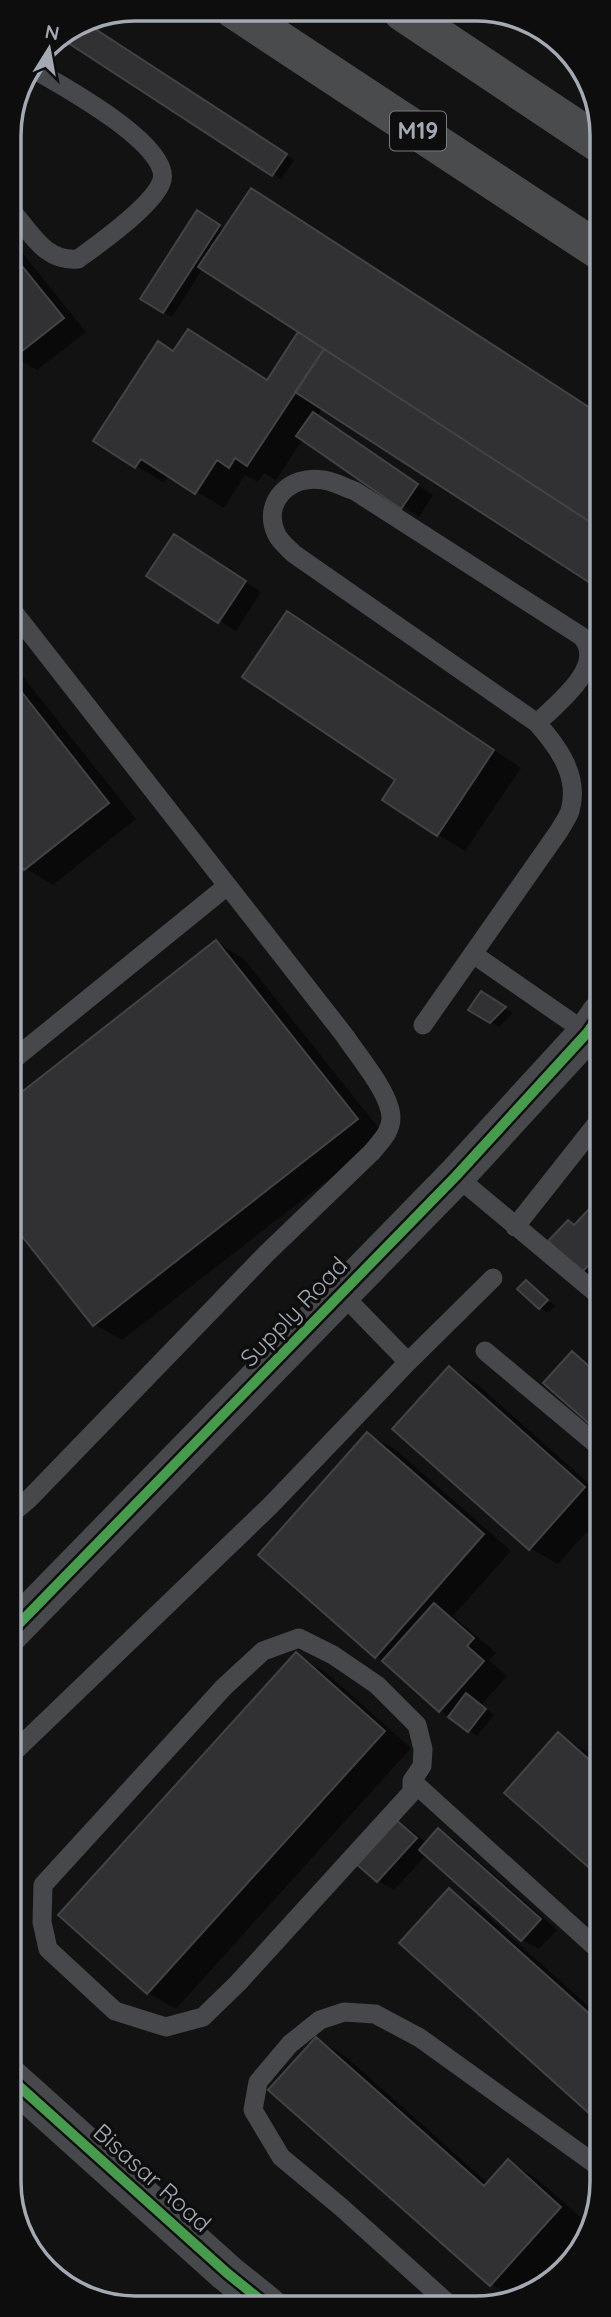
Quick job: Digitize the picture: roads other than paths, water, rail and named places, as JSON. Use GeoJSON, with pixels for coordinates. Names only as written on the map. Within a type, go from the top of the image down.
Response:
{"type":"FeatureCollection","features":[{"type":"Feature","properties":{"kind":"highway","name":"M19"},"geometry":{"type":"LineString","coordinates":[[251,21],[590,245]]}},
{"type":"Feature","properties":{"kind":"highway"},"geometry":{"type":"LineString","coordinates":[[415,21],[590,138]]}},
{"type":"Feature","properties":{"kind":"highway"},"geometry":{"type":"LineString","coordinates":[[533,100],[589,123]]}},
{"type":"Feature","properties":{"kind":"street","name":"Supply Road"},"geometry":{"type":"LineString","coordinates":[[21,1622],[456,1176],[590,1027]]}},
{"type":"Feature","properties":{"kind":"street","name":"Bisasar Road"},"geometry":{"type":"LineString","coordinates":[[21,2088],[256,2296]]}},
{"type":"Feature","properties":{"kind":"lane"},"geometry":{"type":"LineString","coordinates":[[21,222],[47,253],[63,260],[78,259],[147,202],[163,181],[163,170],[157,159],[134,135],[104,111],[40,73]]}},
{"type":"Feature","properties":{"kind":"lane"},"geometry":{"type":"LineString","coordinates":[[423,1025],[559,831],[570,811],[572,788],[567,765],[559,748],[537,723],[294,554],[277,537],[273,526],[273,508],[283,490],[291,483],[303,480],[324,480],[355,491],[581,636],[588,648],[584,674],[537,723]]}},
{"type":"Feature","properties":{"kind":"lane"},"geometry":{"type":"LineString","coordinates":[[21,621],[345,1036],[386,1098],[391,1119],[386,1135],[21,1506]]}},
{"type":"Feature","properties":{"kind":"lane"},"geometry":{"type":"LineString","coordinates":[[21,1053],[227,886]]}},
{"type":"Feature","properties":{"kind":"lane"},"geometry":{"type":"LineString","coordinates":[[473,954],[590,1021]]}},
{"type":"Feature","properties":{"kind":"lane"},"geometry":{"type":"LineString","coordinates":[[515,1227],[590,1131]]}},
{"type":"Feature","properties":{"kind":"lane"},"geometry":{"type":"LineString","coordinates":[[456,1176],[590,1288]]}},
{"type":"Feature","properties":{"kind":"lane"},"geometry":{"type":"LineString","coordinates":[[21,1745],[270,1506],[493,1278]]}},
{"type":"Feature","properties":{"kind":"lane"},"geometry":{"type":"LineString","coordinates":[[341,1293],[408,1362]]}},
{"type":"Feature","properties":{"kind":"lane"},"geometry":{"type":"LineString","coordinates":[[485,1351],[590,1439]]}},
{"type":"Feature","properties":{"kind":"lane"},"geometry":{"type":"LineString","coordinates":[[299,1638],[333,1655],[377,1685],[417,1725],[423,1749],[422,1766],[412,1781],[412,1792],[238,1983],[202,2017],[166,2027],[116,2011],[48,1949],[42,1922],[43,1885],[223,1687],[263,1651],[299,1638]]}},
{"type":"Feature","properties":{"kind":"lane"},"geometry":{"type":"LineString","coordinates":[[412,1781],[590,1942]]}},
{"type":"Feature","properties":{"kind":"lane"},"geometry":{"type":"LineString","coordinates":[[440,2296],[281,2157],[253,2110],[258,2082],[290,2044],[320,2020],[344,2012],[375,2014],[420,2038],[590,2160]]}}]}
